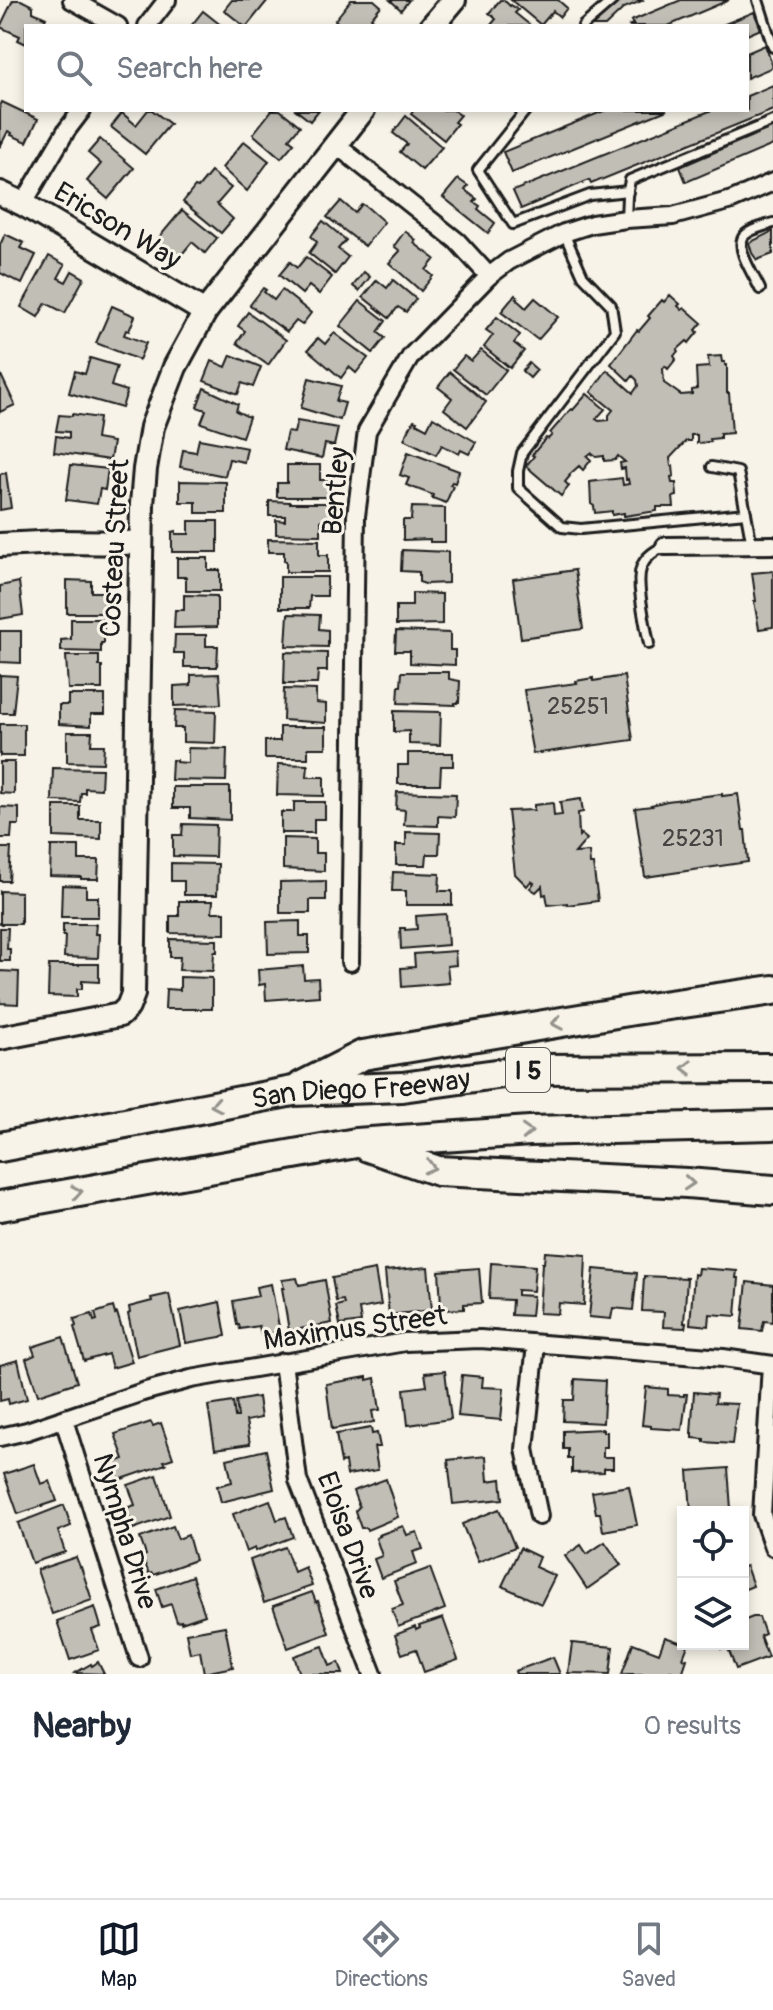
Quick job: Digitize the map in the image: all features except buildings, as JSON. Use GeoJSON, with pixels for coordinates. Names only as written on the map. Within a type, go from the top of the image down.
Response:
{"type":"FeatureCollection","features":[{"type":"Feature","properties":{"kind":"highway"},"geometry":{"type":"LineString","coordinates":[[293,1091],[363,1055],[773,990]]}},
{"type":"Feature","properties":{"kind":"highway","name":"San Diego Freeway"},"geometry":{"type":"LineString","coordinates":[[0,1147],[293,1091],[402,1087],[533,1069],[770,1067]]}},
{"type":"Feature","properties":{"kind":"highway","name":"San Diego Freeway"},"geometry":{"type":"LineString","coordinates":[[0,1206],[356,1143],[530,1131],[773,1125]]}},
{"type":"Feature","properties":{"kind":"highway"},"geometry":{"type":"LineString","coordinates":[[356,1143],[438,1171],[773,1190]]}},
{"type":"Feature","properties":{"kind":"street"},"geometry":{"type":"LineString","coordinates":[[72,0],[114,24]]}},
{"type":"Feature","properties":{"kind":"street"},"geometry":{"type":"LineString","coordinates":[[149,24],[167,0]]}},
{"type":"Feature","properties":{"kind":"street"},"geometry":{"type":"LineString","coordinates":[[434,24],[454,0]]}},
{"type":"Feature","properties":{"kind":"street"},"geometry":{"type":"LineString","coordinates":[[23,204],[80,112]]}},
{"type":"Feature","properties":{"kind":"street","name":"Costeau Street"},"geometry":{"type":"LineString","coordinates":[[0,1038],[120,1015],[128,1007],[133,994],[141,543],[145,469],[152,427],[175,367],[205,312],[361,112]]}},
{"type":"Feature","properties":{"kind":"street"},"geometry":{"type":"LineString","coordinates":[[335,144],[457,241],[489,276]]}},
{"type":"Feature","properties":{"kind":"street","name":"Bentley"},"geometry":{"type":"LineString","coordinates":[[350,962],[356,516],[367,431],[411,356],[489,276],[509,261],[564,233],[592,224],[673,216],[732,200],[773,182]]}},
{"type":"Feature","properties":{"kind":"street","name":"Ericson Way"},"geometry":{"type":"LineString","coordinates":[[0,193],[205,312]]}},
{"type":"Feature","properties":{"kind":"street"},"geometry":{"type":"LineString","coordinates":[[0,545],[141,543]]}},
{"type":"Feature","properties":{"kind":"street"},"geometry":{"type":"LineString","coordinates":[[665,546],[773,545]]}},
{"type":"Feature","properties":{"kind":"street","name":"Maximus Street"},"geometry":{"type":"LineString","coordinates":[[0,1437],[64,1420],[176,1383],[405,1342],[467,1339],[723,1358],[772,1365]]}},
{"type":"Feature","properties":{"kind":"street"},"geometry":{"type":"LineString","coordinates":[[536,1344],[525,1449],[539,1516]]}},
{"type":"Feature","properties":{"kind":"street","name":"Eloisa Drive"},"geometry":{"type":"LineString","coordinates":[[283,1362],[298,1480],[373,1674]]}},
{"type":"Feature","properties":{"kind":"street"},"geometry":{"type":"LineString","coordinates":[[772,1365],[762,1515],[773,1547]]}},
{"type":"Feature","properties":{"kind":"street","name":"Nympha Drive"},"geometry":{"type":"LineString","coordinates":[[64,1420],[139,1658]]}},
{"type":"Feature","properties":{"kind":"lane"},"geometry":{"type":"LineString","coordinates":[[585,24],[613,0]]}},
{"type":"Feature","properties":{"kind":"lane"},"geometry":{"type":"LineString","coordinates":[[758,0],[773,47]]}},
{"type":"Feature","properties":{"kind":"lane"},"geometry":{"type":"LineString","coordinates":[[524,112],[478,170],[513,224],[590,195],[628,191]]}},
{"type":"Feature","properties":{"kind":"lane"},"geometry":{"type":"LineString","coordinates":[[626,219],[630,180],[773,121]]}},
{"type":"Feature","properties":{"kind":"lane"},"geometry":{"type":"LineString","coordinates":[[760,289],[745,261],[741,241],[745,234],[773,223]]}},
{"type":"Feature","properties":{"kind":"lane"},"geometry":{"type":"LineString","coordinates":[[564,233],[583,276],[611,305],[615,331],[522,453],[518,488],[562,527],[581,529],[746,513]]}},
{"type":"Feature","properties":{"kind":"lane"},"geometry":{"type":"LineString","coordinates":[[712,467],[738,472],[752,546]]}},
{"type":"Feature","properties":{"kind":"lane"},"geometry":{"type":"LineString","coordinates":[[649,644],[638,577],[642,564],[655,550],[665,546]]}}]}
